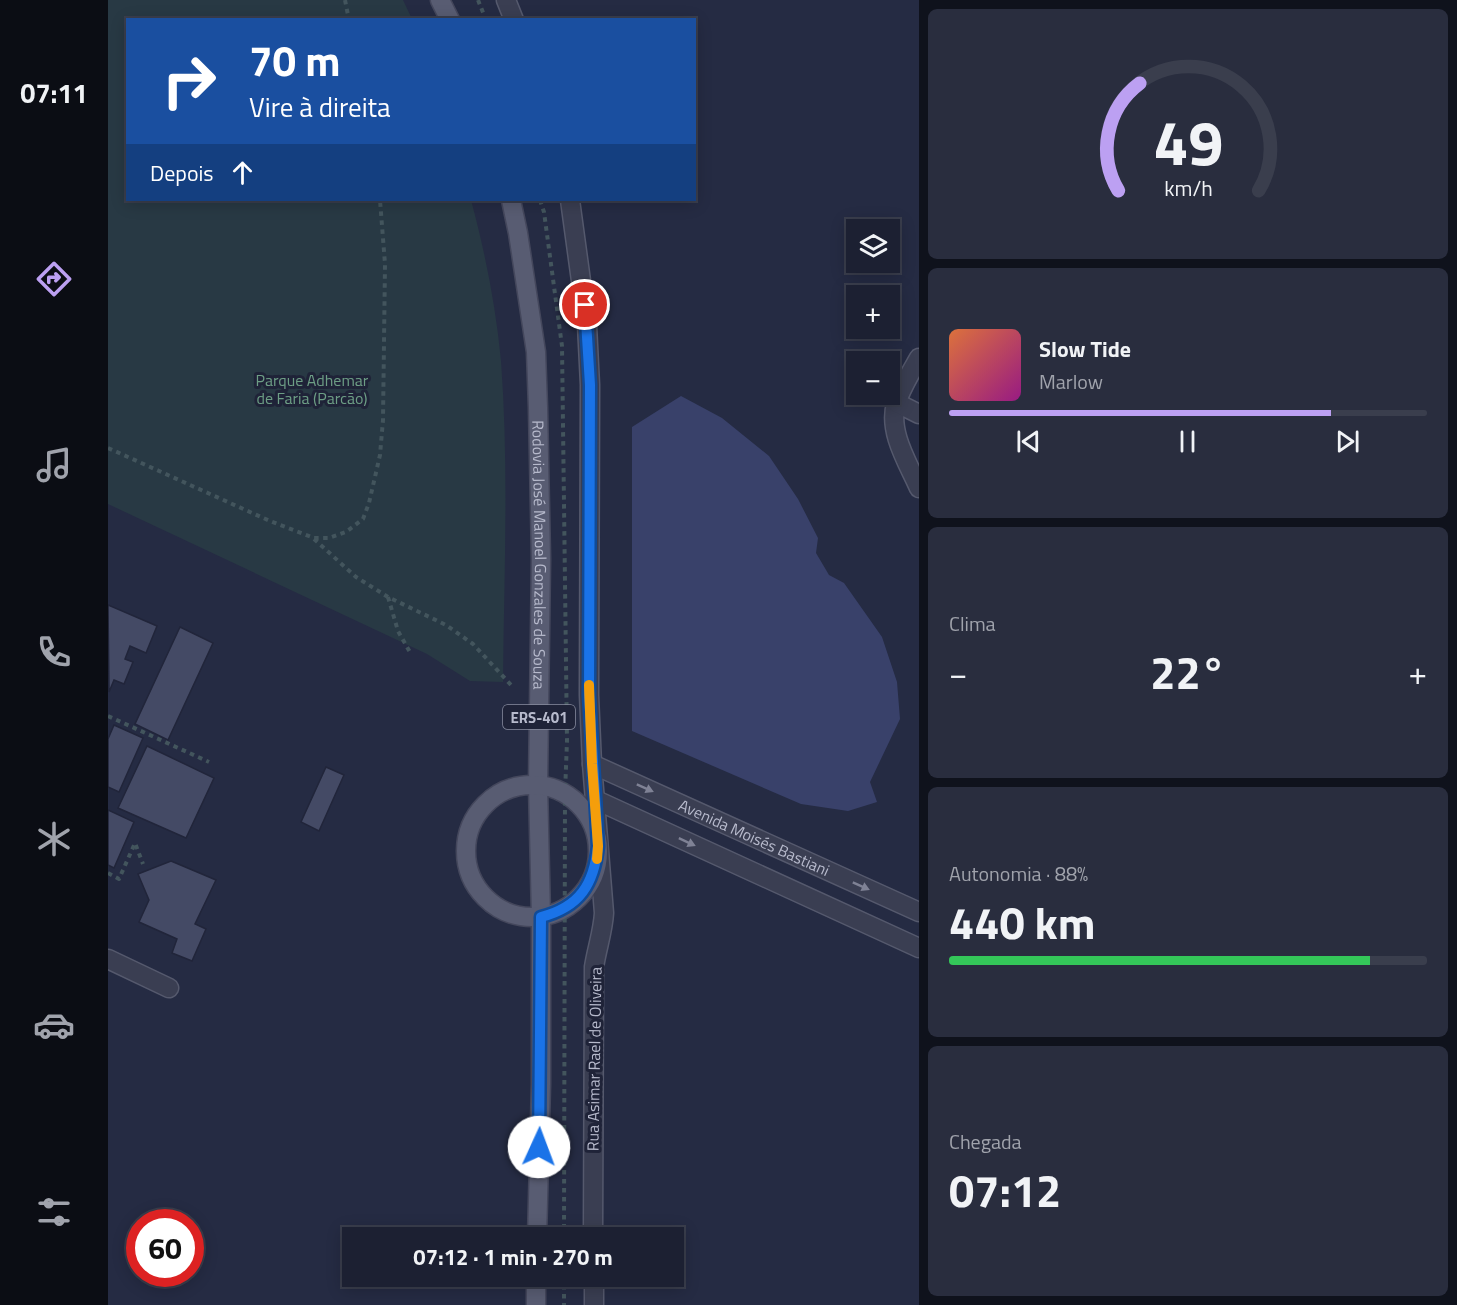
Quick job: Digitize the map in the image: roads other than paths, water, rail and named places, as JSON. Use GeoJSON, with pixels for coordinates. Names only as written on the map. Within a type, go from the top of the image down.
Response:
{"type":"FeatureCollection","features":[{"type":"Feature","properties":{"kind":"main road"},"geometry":{"type":"LineString","coordinates":[[440,0],[449,18]]}},
{"type":"Feature","properties":{"kind":"main road","name":"Rodovia José Manoel Gonzales de Souza"},"geometry":{"type":"LineString","coordinates":[[511,201],[536,352],[541,559],[538,785],[541,1084],[537,1227]]}},
{"type":"Feature","properties":{"kind":"main road"},"geometry":{"type":"LineString","coordinates":[[519,785],[538,785],[565,793],[580,806],[593,824],[598,846],[596,866],[586,888],[564,909],[541,917],[511,914],[491,904],[477,889],[468,869],[465,848],[470,827],[481,807],[498,793],[519,785]]}},
{"type":"Feature","properties":{"kind":"main road"},"geometry":{"type":"LineString","coordinates":[[536,1287],[536,1305]]}},
{"type":"Feature","properties":{"kind":"street"},"geometry":{"type":"LineString","coordinates":[[506,0],[513,18]]}},
{"type":"Feature","properties":{"kind":"street","name":"Rua Asimar Rael de Oliveira"},"geometry":{"type":"LineString","coordinates":[[570,201],[587,325],[590,385],[589,695],[604,913],[603,929],[594,967],[593,1227]]}},
{"type":"Feature","properties":{"kind":"street"},"geometry":{"type":"LineString","coordinates":[[900,397],[918,358]]}},
{"type":"Feature","properties":{"kind":"street"},"geometry":{"type":"LineString","coordinates":[[897,405],[894,418],[896,434],[918,488]]}},
{"type":"Feature","properties":{"kind":"street"},"geometry":{"type":"LineString","coordinates":[[899,405],[918,414]]}},
{"type":"Feature","properties":{"kind":"street","name":"Avenida Moisés Bastiani"},"geometry":{"type":"LineString","coordinates":[[592,764],[918,912]]}},
{"type":"Feature","properties":{"kind":"street","name":"Avenida Moisés Bastiani"},"geometry":{"type":"LineString","coordinates":[[596,800],[918,948]]}},
{"type":"Feature","properties":{"kind":"street"},"geometry":{"type":"LineString","coordinates":[[108,959],[169,988]]}},
{"type":"Feature","properties":{"kind":"street"},"geometry":{"type":"LineString","coordinates":[[594,1287],[594,1305]]}},
{"type":"Feature","properties":{"kind":"water"},"geometry":{"type":"Polygon","coordinates":[[[681,396],[722,418],[769,456],[798,499],[818,538],[816,553],[829,575],[844,583],[882,637],[897,682],[900,719],[870,782],[877,802],[848,811],[801,804],[632,731],[632,427],[681,396]]]}},
{"type":"Feature","properties":{"kind":"park label","name":"Parque Adhemar de Faria (Parcão)"},"geometry":{"type":"Point","coordinates":[312,389]}}]}
